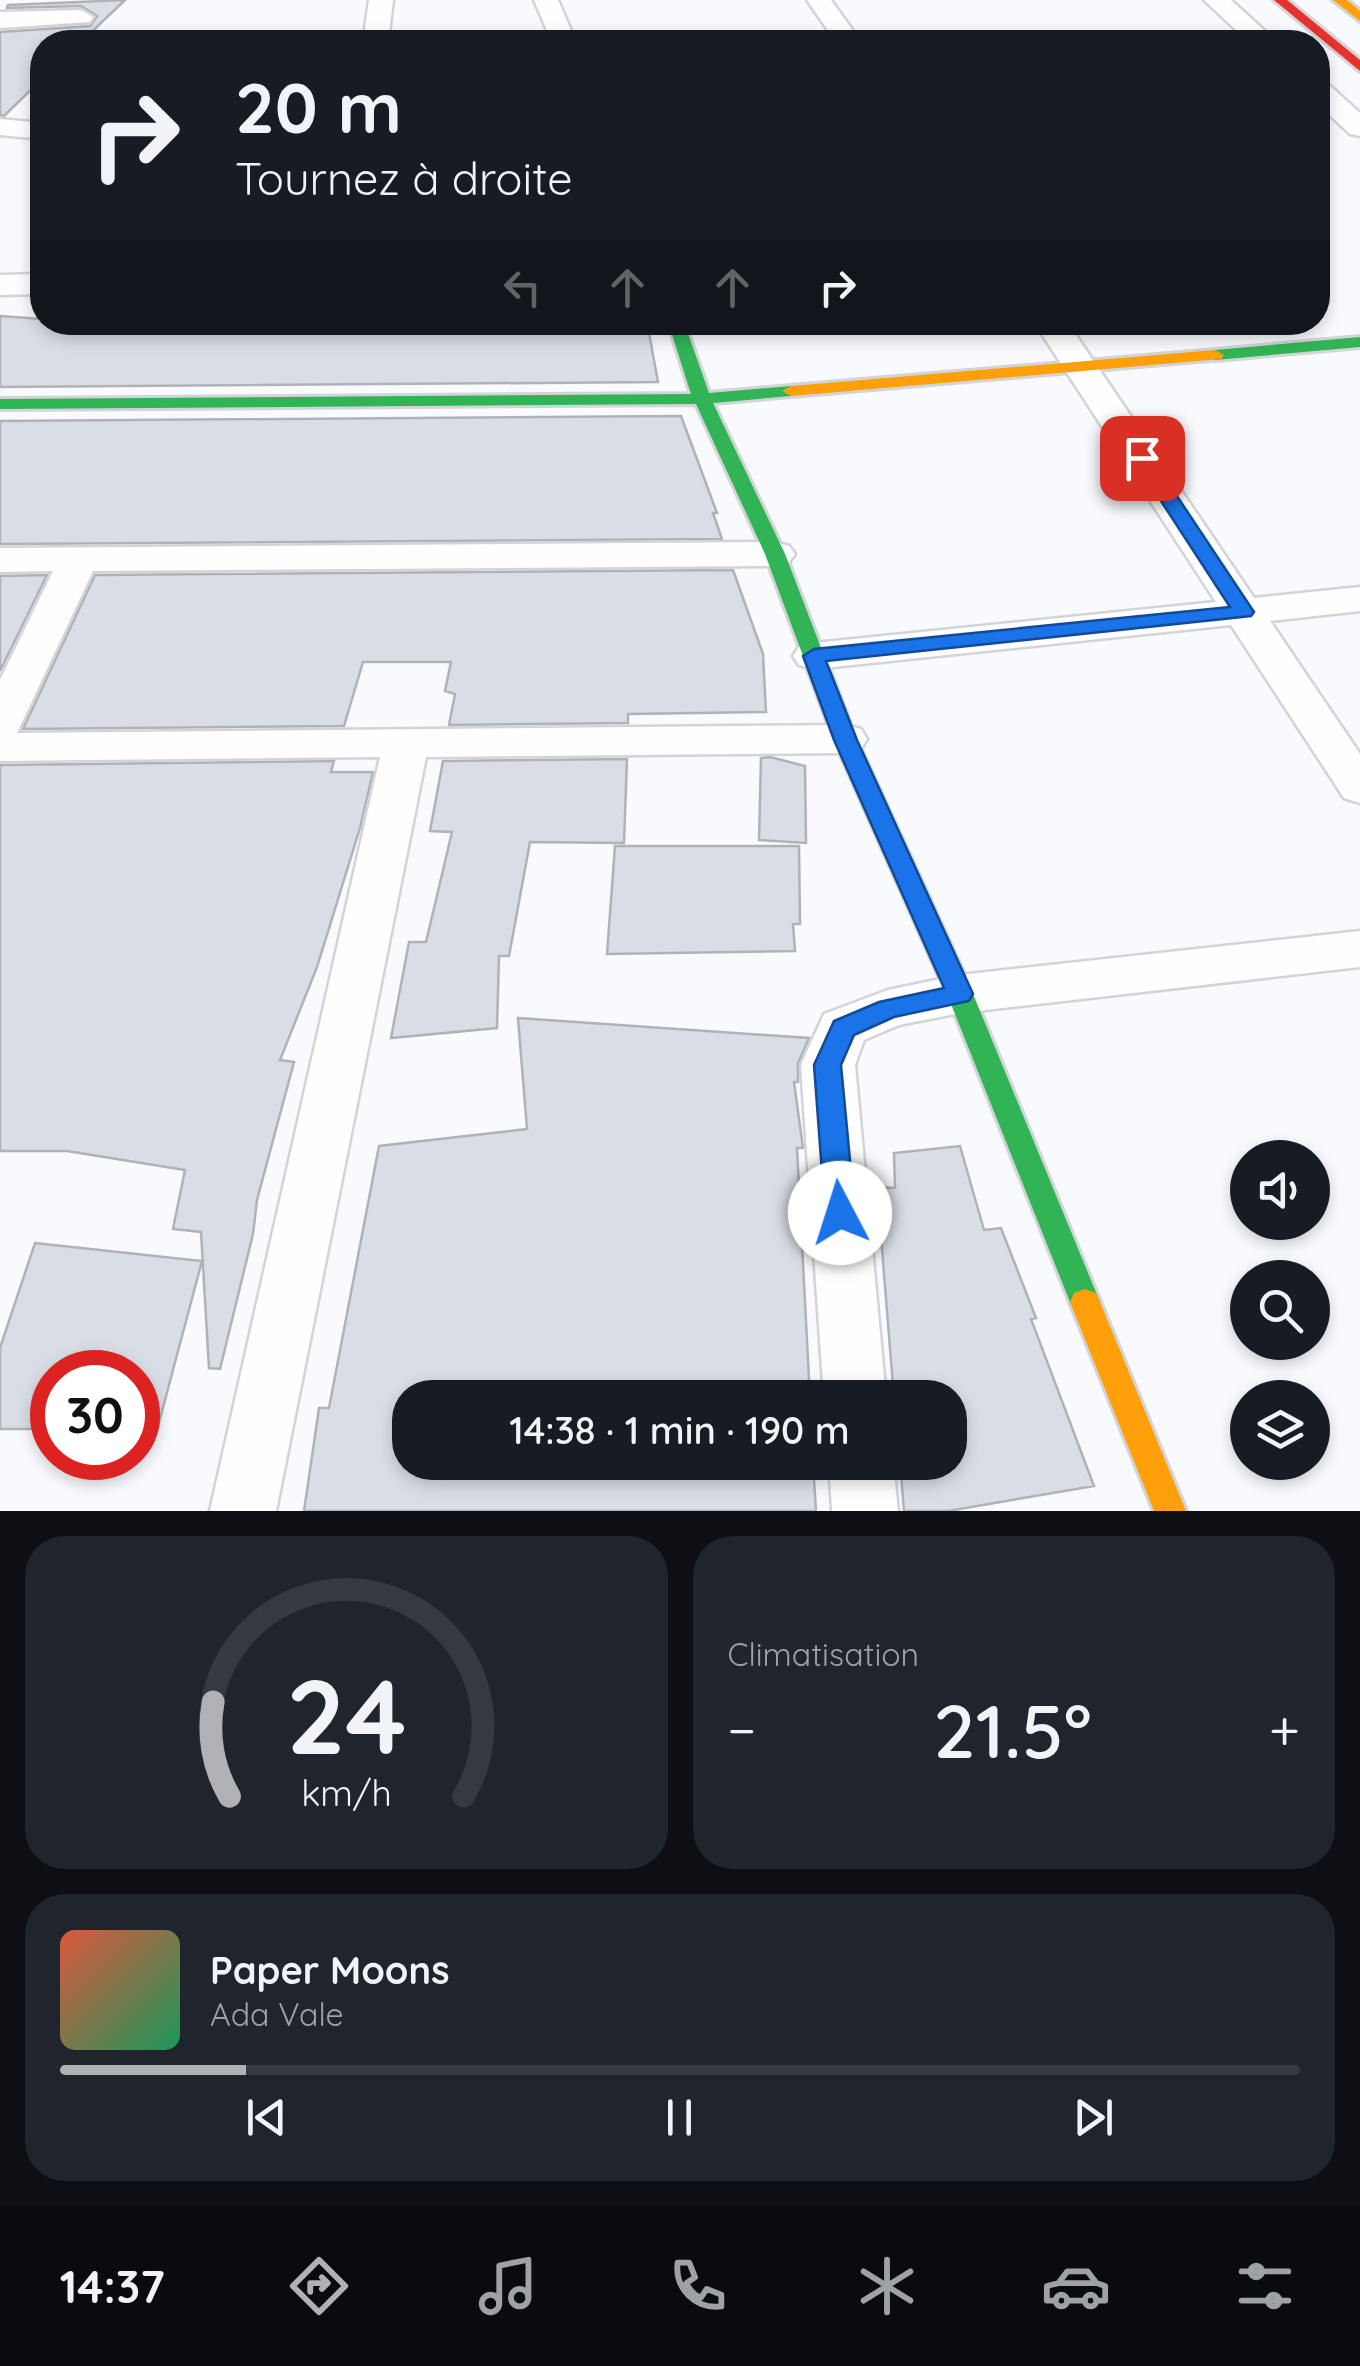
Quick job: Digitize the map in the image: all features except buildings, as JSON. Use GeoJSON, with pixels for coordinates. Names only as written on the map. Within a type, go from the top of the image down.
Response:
{"type":"FeatureCollection","features":[{"type":"Feature","properties":{"kind":"main road"},"geometry":{"type":"LineString","coordinates":[[1280,0],[1316,30]]}},
{"type":"Feature","properties":{"kind":"main road"},"geometry":{"type":"LineString","coordinates":[[1339,0],[1360,16]]}},
{"type":"Feature","properties":{"kind":"main road"},"geometry":{"type":"LineString","coordinates":[[1330,42],[1360,67]]}},
{"type":"Feature","properties":{"kind":"main road"},"geometry":{"type":"LineString","coordinates":[[680,335],[702,398],[775,554],[845,740],[960,994],[1170,1511]]}},
{"type":"Feature","properties":{"kind":"main road"},"geometry":{"type":"LineString","coordinates":[[0,404],[702,398],[1360,342]]}},
{"type":"Feature","properties":{"kind":"street"},"geometry":{"type":"LineString","coordinates":[[377,30],[381,0]]}},
{"type":"Feature","properties":{"kind":"street"},"geometry":{"type":"LineString","coordinates":[[546,0],[559,30]]}},
{"type":"Feature","properties":{"kind":"street"},"geometry":{"type":"LineString","coordinates":[[819,0],[840,30]]}},
{"type":"Feature","properties":{"kind":"street"},"geometry":{"type":"LineString","coordinates":[[1216,0],[1250,30]]}},
{"type":"Feature","properties":{"kind":"street"},"geometry":{"type":"LineString","coordinates":[[0,20],[84,9]]}},
{"type":"Feature","properties":{"kind":"street"},"geometry":{"type":"LineString","coordinates":[[1330,105],[1360,128]]}},
{"type":"Feature","properties":{"kind":"street"},"geometry":{"type":"LineString","coordinates":[[0,127],[30,125]]}},
{"type":"Feature","properties":{"kind":"street"},"geometry":{"type":"LineString","coordinates":[[0,285],[30,284]]}},
{"type":"Feature","properties":{"kind":"street"},"geometry":{"type":"LineString","coordinates":[[1059,335],[1360,788]]}},
{"type":"Feature","properties":{"kind":"street"},"geometry":{"type":"LineString","coordinates":[[0,560],[775,554]]}},
{"type":"Feature","properties":{"kind":"street"},"geometry":{"type":"LineString","coordinates":[[0,726],[79,559]]}},
{"type":"Feature","properties":{"kind":"street"},"geometry":{"type":"LineString","coordinates":[[814,656],[1360,599]]}},
{"type":"Feature","properties":{"kind":"street"},"geometry":{"type":"LineString","coordinates":[[0,747],[845,740]]}},
{"type":"Feature","properties":{"kind":"street"},"geometry":{"type":"LineString","coordinates":[[243,1511],[406,743]]}},
{"type":"Feature","properties":{"kind":"street"},"geometry":{"type":"LineString","coordinates":[[854,1380],[828,1065],[843,1028],[888,1009],[960,994],[1360,949]]}},
{"type":"Feature","properties":{"kind":"street"},"geometry":{"type":"LineString","coordinates":[[862,1480],[865,1511]]}},
{"type":"Feature","properties":{"kind":"traffic: fast"},"geometry":{"type":"LineString","coordinates":[[680,335],[702,399],[775,554],[845,739],[960,994],[1085,1302]]}},
{"type":"Feature","properties":{"kind":"traffic: fast"},"geometry":{"type":"LineString","coordinates":[[1215,355],[1360,342]]}},
{"type":"Feature","properties":{"kind":"traffic: fast"},"geometry":{"type":"LineString","coordinates":[[0,404],[702,399],[791,391]]}},
{"type":"Feature","properties":{"kind":"traffic: slow"},"geometry":{"type":"LineString","coordinates":[[1339,0],[1360,17]]}},
{"type":"Feature","properties":{"kind":"traffic: slow"},"geometry":{"type":"LineString","coordinates":[[791,391],[1215,355]]}},
{"type":"Feature","properties":{"kind":"traffic: slow"},"geometry":{"type":"LineString","coordinates":[[1085,1302],[1170,1511]]}},
{"type":"Feature","properties":{"kind":"traffic: jam"},"geometry":{"type":"LineString","coordinates":[[1280,0],[1316,30]]}},
{"type":"Feature","properties":{"kind":"traffic: jam"},"geometry":{"type":"LineString","coordinates":[[1330,42],[1360,67]]}},
{"type":"Feature","properties":{"kind":"route"},"geometry":{"type":"LineString","coordinates":[[840,1213],[828,1065],[843,1028],[888,1009],[960,994],[845,740],[814,656],[1244,612],[1142,458]]}}]}
